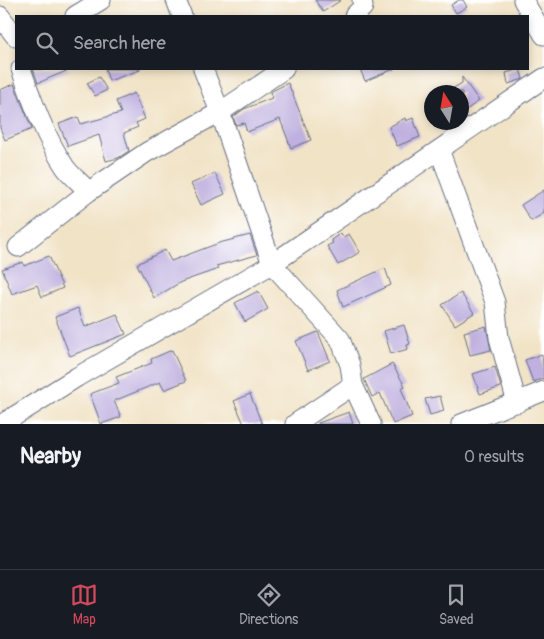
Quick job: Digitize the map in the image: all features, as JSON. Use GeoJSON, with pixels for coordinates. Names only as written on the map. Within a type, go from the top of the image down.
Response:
{"type":"FeatureCollection","features":[{"type":"Feature","properties":{"kind":"street"},"geometry":{"type":"LineString","coordinates":[[77,15],[101,0]]}},
{"type":"Feature","properties":{"kind":"street"},"geometry":{"type":"LineString","coordinates":[[176,0],[182,15]]}},
{"type":"Feature","properties":{"kind":"street"},"geometry":{"type":"LineString","coordinates":[[355,15],[363,7],[362,0]]}},
{"type":"Feature","properties":{"kind":"street"},"geometry":{"type":"LineString","coordinates":[[523,0],[544,35]]}},
{"type":"Feature","properties":{"kind":"street"},"geometry":{"type":"LineString","coordinates":[[0,16],[14,35]]}},
{"type":"Feature","properties":{"kind":"street"},"geometry":{"type":"LineString","coordinates":[[21,70],[54,150],[66,170],[88,192]]}},
{"type":"Feature","properties":{"kind":"street"},"geometry":{"type":"LineString","coordinates":[[203,70],[220,112],[272,264],[340,339],[350,365],[353,385],[371,424]]}},
{"type":"Feature","properties":{"kind":"street"},"geometry":{"type":"LineString","coordinates":[[18,247],[88,192],[146,152],[220,112],[283,70]]}},
{"type":"Feature","properties":{"kind":"street"},"geometry":{"type":"LineString","coordinates":[[2,424],[77,377],[272,264],[440,152],[544,78]]}},
{"type":"Feature","properties":{"kind":"street"},"geometry":{"type":"LineString","coordinates":[[440,152],[495,302],[500,338],[517,403]]}},
{"type":"Feature","properties":{"kind":"street"},"geometry":{"type":"LineString","coordinates":[[295,424],[353,385]]}},
{"type":"Feature","properties":{"kind":"street"},"geometry":{"type":"LineString","coordinates":[[461,424],[544,391]]}},
{"type":"Feature","properties":{"kind":"building"},"geometry":{"type":"Polygon","coordinates":[[[315,0],[341,0],[323,12],[315,0]]]}},
{"type":"Feature","properties":{"kind":"building"},"geometry":{"type":"Polygon","coordinates":[[[459,0],[463,0],[467,7],[456,13],[451,5],[459,0]]]}},
{"type":"Feature","properties":{"kind":"building"},"geometry":{"type":"Polygon","coordinates":[[[33,70],[69,70],[38,83],[33,70]]]}},
{"type":"Feature","properties":{"kind":"building"},"geometry":{"type":"Polygon","coordinates":[[[105,70],[140,70],[109,81],[105,70]]]}},
{"type":"Feature","properties":{"kind":"building"},"geometry":{"type":"Polygon","coordinates":[[[360,70],[392,70],[365,81],[360,70]]]}},
{"type":"Feature","properties":{"kind":"building"},"geometry":{"type":"Polygon","coordinates":[[[520,70],[523,79],[508,84],[506,73],[520,70]]]}},
{"type":"Feature","properties":{"kind":"building"},"geometry":{"type":"Polygon","coordinates":[[[99,77],[107,90],[95,96],[87,83],[99,77]]]}},
{"type":"Feature","properties":{"kind":"building"},"geometry":{"type":"Polygon","coordinates":[[[462,77],[468,85],[459,85],[462,83],[462,77]]]}},
{"type":"Feature","properties":{"kind":"building"},"geometry":{"type":"Polygon","coordinates":[[[288,83],[311,140],[291,148],[280,119],[247,132],[244,123],[236,125],[233,117],[244,109],[272,98],[270,92],[288,83]]]}},
{"type":"Feature","properties":{"kind":"building"},"geometry":{"type":"Polygon","coordinates":[[[14,84],[32,129],[5,140],[0,128],[0,90],[14,84]]]}},
{"type":"Feature","properties":{"kind":"building"},"geometry":{"type":"Polygon","coordinates":[[[469,87],[479,101],[469,108],[469,87]]]}},
{"type":"Feature","properties":{"kind":"building"},"geometry":{"type":"Polygon","coordinates":[[[134,93],[145,119],[136,123],[138,127],[124,133],[129,151],[118,158],[106,161],[99,135],[68,146],[59,124],[78,117],[81,124],[121,113],[116,101],[134,93]]]}},
{"type":"Feature","properties":{"kind":"building"},"geometry":{"type":"Polygon","coordinates":[[[405,118],[406,121],[413,118],[420,137],[397,146],[389,127],[405,118]]]}},
{"type":"Feature","properties":{"kind":"building"},"geometry":{"type":"Polygon","coordinates":[[[215,173],[225,194],[201,205],[191,184],[215,173]]]}},
{"type":"Feature","properties":{"kind":"building"},"geometry":{"type":"Polygon","coordinates":[[[544,190],[544,213],[531,221],[521,205],[544,190]]]}},
{"type":"Feature","properties":{"kind":"building"},"geometry":{"type":"Polygon","coordinates":[[[341,233],[343,237],[349,234],[360,252],[338,265],[327,246],[333,243],[331,240],[341,233]]]}},
{"type":"Feature","properties":{"kind":"building"},"geometry":{"type":"Polygon","coordinates":[[[250,235],[257,255],[216,266],[218,269],[181,282],[154,298],[137,264],[165,250],[171,261],[219,243],[250,235]]]}},
{"type":"Feature","properties":{"kind":"building"},"geometry":{"type":"Polygon","coordinates":[[[49,256],[63,288],[42,297],[37,285],[12,294],[2,269],[23,262],[24,266],[49,256]]]}},
{"type":"Feature","properties":{"kind":"building"},"geometry":{"type":"Polygon","coordinates":[[[385,268],[391,285],[343,307],[337,290],[385,268]]]}},
{"type":"Feature","properties":{"kind":"building"},"geometry":{"type":"Polygon","coordinates":[[[258,291],[268,309],[245,322],[235,303],[258,291]]]}},
{"type":"Feature","properties":{"kind":"building"},"geometry":{"type":"Polygon","coordinates":[[[461,293],[474,313],[455,325],[442,305],[461,293]]]}},
{"type":"Feature","properties":{"kind":"building"},"geometry":{"type":"Polygon","coordinates":[[[78,308],[85,327],[117,314],[126,334],[70,356],[55,317],[78,308]]]}},
{"type":"Feature","properties":{"kind":"building"},"geometry":{"type":"Polygon","coordinates":[[[404,325],[410,344],[407,345],[408,349],[391,354],[384,331],[404,325]]]}},
{"type":"Feature","properties":{"kind":"building"},"geometry":{"type":"Polygon","coordinates":[[[486,326],[491,350],[470,355],[464,332],[486,326]]]}},
{"type":"Feature","properties":{"kind":"building"},"geometry":{"type":"Polygon","coordinates":[[[318,332],[330,361],[308,370],[296,341],[318,332]]]}},
{"type":"Feature","properties":{"kind":"building"},"geometry":{"type":"Polygon","coordinates":[[[172,350],[186,381],[164,390],[160,382],[114,401],[121,417],[101,424],[90,394],[119,383],[116,377],[152,363],[151,359],[172,350]]]}},
{"type":"Feature","properties":{"kind":"building"},"geometry":{"type":"Polygon","coordinates":[[[542,354],[544,378],[533,382],[525,360],[542,354]]]}},
{"type":"Feature","properties":{"kind":"building"},"geometry":{"type":"Polygon","coordinates":[[[392,364],[405,386],[401,388],[412,416],[393,424],[380,393],[372,397],[364,379],[392,364]]]}},
{"type":"Feature","properties":{"kind":"building"},"geometry":{"type":"Polygon","coordinates":[[[495,367],[501,387],[480,394],[473,374],[495,367]]]}},
{"type":"Feature","properties":{"kind":"building"},"geometry":{"type":"Polygon","coordinates":[[[250,394],[262,424],[244,424],[234,401],[250,394]]]}},
{"type":"Feature","properties":{"kind":"building"},"geometry":{"type":"Polygon","coordinates":[[[440,396],[444,411],[430,415],[425,399],[440,396]]]}},
{"type":"Feature","properties":{"kind":"building"},"geometry":{"type":"Polygon","coordinates":[[[349,412],[353,424],[318,424],[318,423],[349,412]]]}}]}
